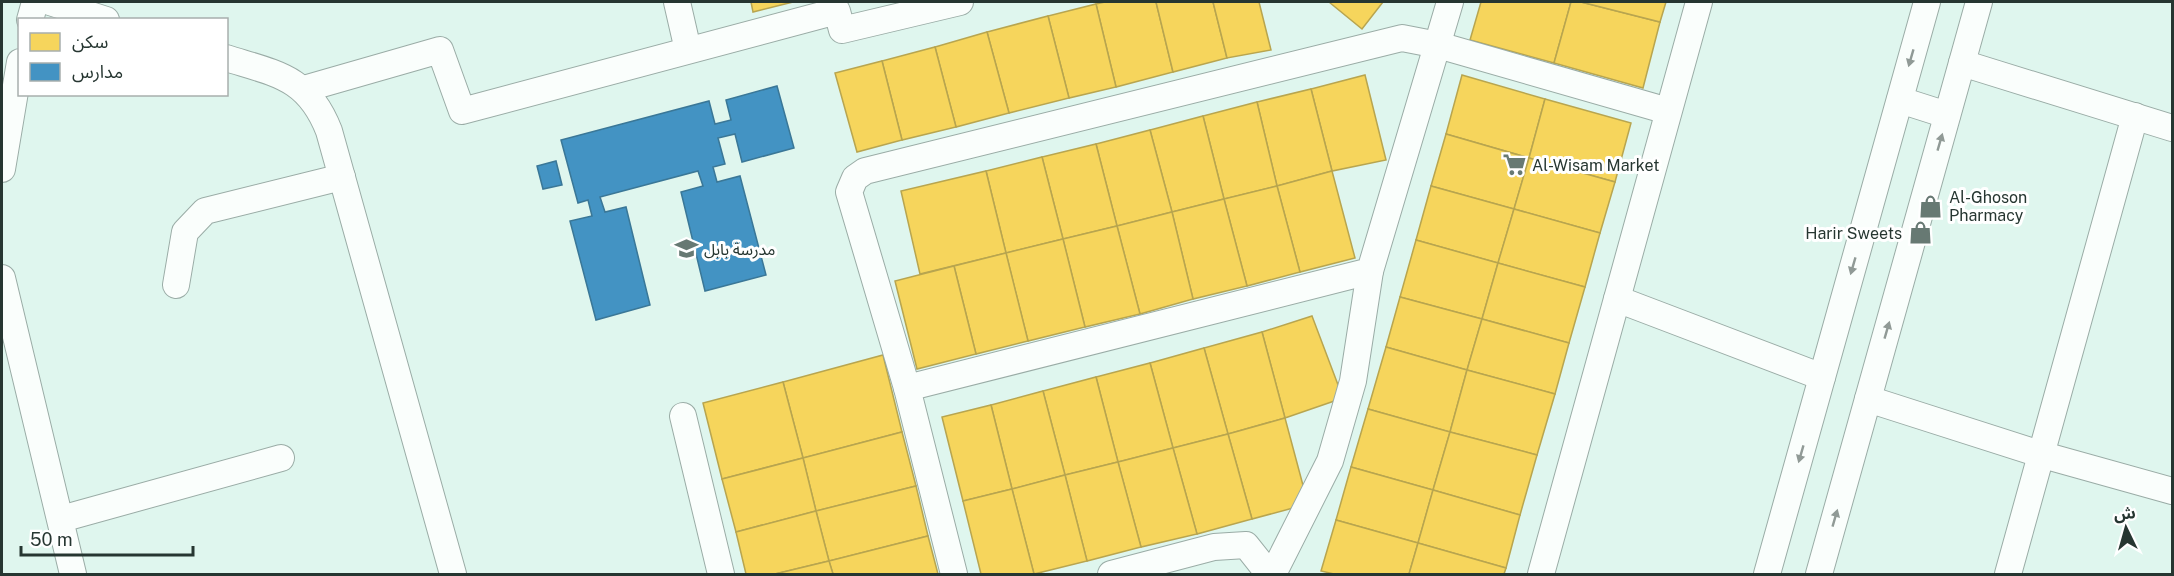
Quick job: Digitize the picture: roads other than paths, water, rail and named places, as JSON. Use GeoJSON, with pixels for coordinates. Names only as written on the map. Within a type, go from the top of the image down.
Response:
{"type":"FeatureCollection","features":[{"type":"Feature","properties":{"kind":"street"},"geometry":{"type":"LineString","coordinates":[[31,18],[35,2]]}},
{"type":"Feature","properties":{"kind":"street"},"geometry":{"type":"LineString","coordinates":[[677,2],[688,50]]}},
{"type":"Feature","properties":{"kind":"street"},"geometry":{"type":"LineString","coordinates":[[304,89],[440,50],[462,111],[688,50],[836,6],[842,30],[960,2]]}},
{"type":"Feature","properties":{"kind":"street"},"geometry":{"type":"LineString","coordinates":[[1111,574],[1214,547],[1246,545],[1271,574],[1330,461],[1353,381],[1370,272],[1450,2]]}},
{"type":"Feature","properties":{"kind":"street"},"geometry":{"type":"LineString","coordinates":[[1541,574],[1699,2]]}},
{"type":"Feature","properties":{"kind":"street"},"geometry":{"type":"LineString","coordinates":[[1767,574],[1927,2]]}},
{"type":"Feature","properties":{"kind":"street"},"geometry":{"type":"LineString","coordinates":[[1819,574],[1979,2]]}},
{"type":"Feature","properties":{"kind":"street"},"geometry":{"type":"LineString","coordinates":[[62,3],[101,18]]}},
{"type":"Feature","properties":{"kind":"street"},"geometry":{"type":"LineString","coordinates":[[954,574],[907,388],[849,192],[855,178],[865,171],[1402,38],[1438,45],[1668,111]]}},
{"type":"Feature","properties":{"kind":"street"},"geometry":{"type":"LineString","coordinates":[[228,59],[278,75],[304,89],[321,110],[342,177],[453,574]]}},
{"type":"Feature","properties":{"kind":"street"},"geometry":{"type":"LineString","coordinates":[[1962,63],[2172,128]]}},
{"type":"Feature","properties":{"kind":"street"},"geometry":{"type":"LineString","coordinates":[[2,169],[18,74]]}},
{"type":"Feature","properties":{"kind":"street"},"geometry":{"type":"LineString","coordinates":[[1900,100],[1947,115]]}},
{"type":"Feature","properties":{"kind":"street"},"geometry":{"type":"LineString","coordinates":[[2008,574],[2043,455],[2135,116]]}},
{"type":"Feature","properties":{"kind":"street"},"geometry":{"type":"LineString","coordinates":[[177,285],[185,232],[205,211],[342,177]]}},
{"type":"Feature","properties":{"kind":"street"},"geometry":{"type":"LineString","coordinates":[[907,388],[1370,272]]}},
{"type":"Feature","properties":{"kind":"street"},"geometry":{"type":"LineString","coordinates":[[2,278],[62,519],[73,574]]}},
{"type":"Feature","properties":{"kind":"street"},"geometry":{"type":"LineString","coordinates":[[1617,299],[1822,376]]}},
{"type":"Feature","properties":{"kind":"street"},"geometry":{"type":"LineString","coordinates":[[1868,399],[2043,455],[2172,491]]}},
{"type":"Feature","properties":{"kind":"street"},"geometry":{"type":"LineString","coordinates":[[683,416],[721,574]]}},
{"type":"Feature","properties":{"kind":"street"},"geometry":{"type":"LineString","coordinates":[[62,519],[281,458]]}},
{"type":"Feature","properties":{"kind":"place","name":"Al-Wisam Market"},"geometry":{"type":"Point","coordinates":[1514,165]}},
{"type":"Feature","properties":{"kind":"place","name":"Al-Ghoson Pharmacy"},"geometry":{"type":"Point","coordinates":[1931,206]}},
{"type":"Feature","properties":{"kind":"place","name":"Harir Sweets"},"geometry":{"type":"Point","coordinates":[1920,233]}},
{"type":"Feature","properties":{"kind":"place","name":"مدرسة بابل"},"geometry":{"type":"Point","coordinates":[686,249]}}]}
